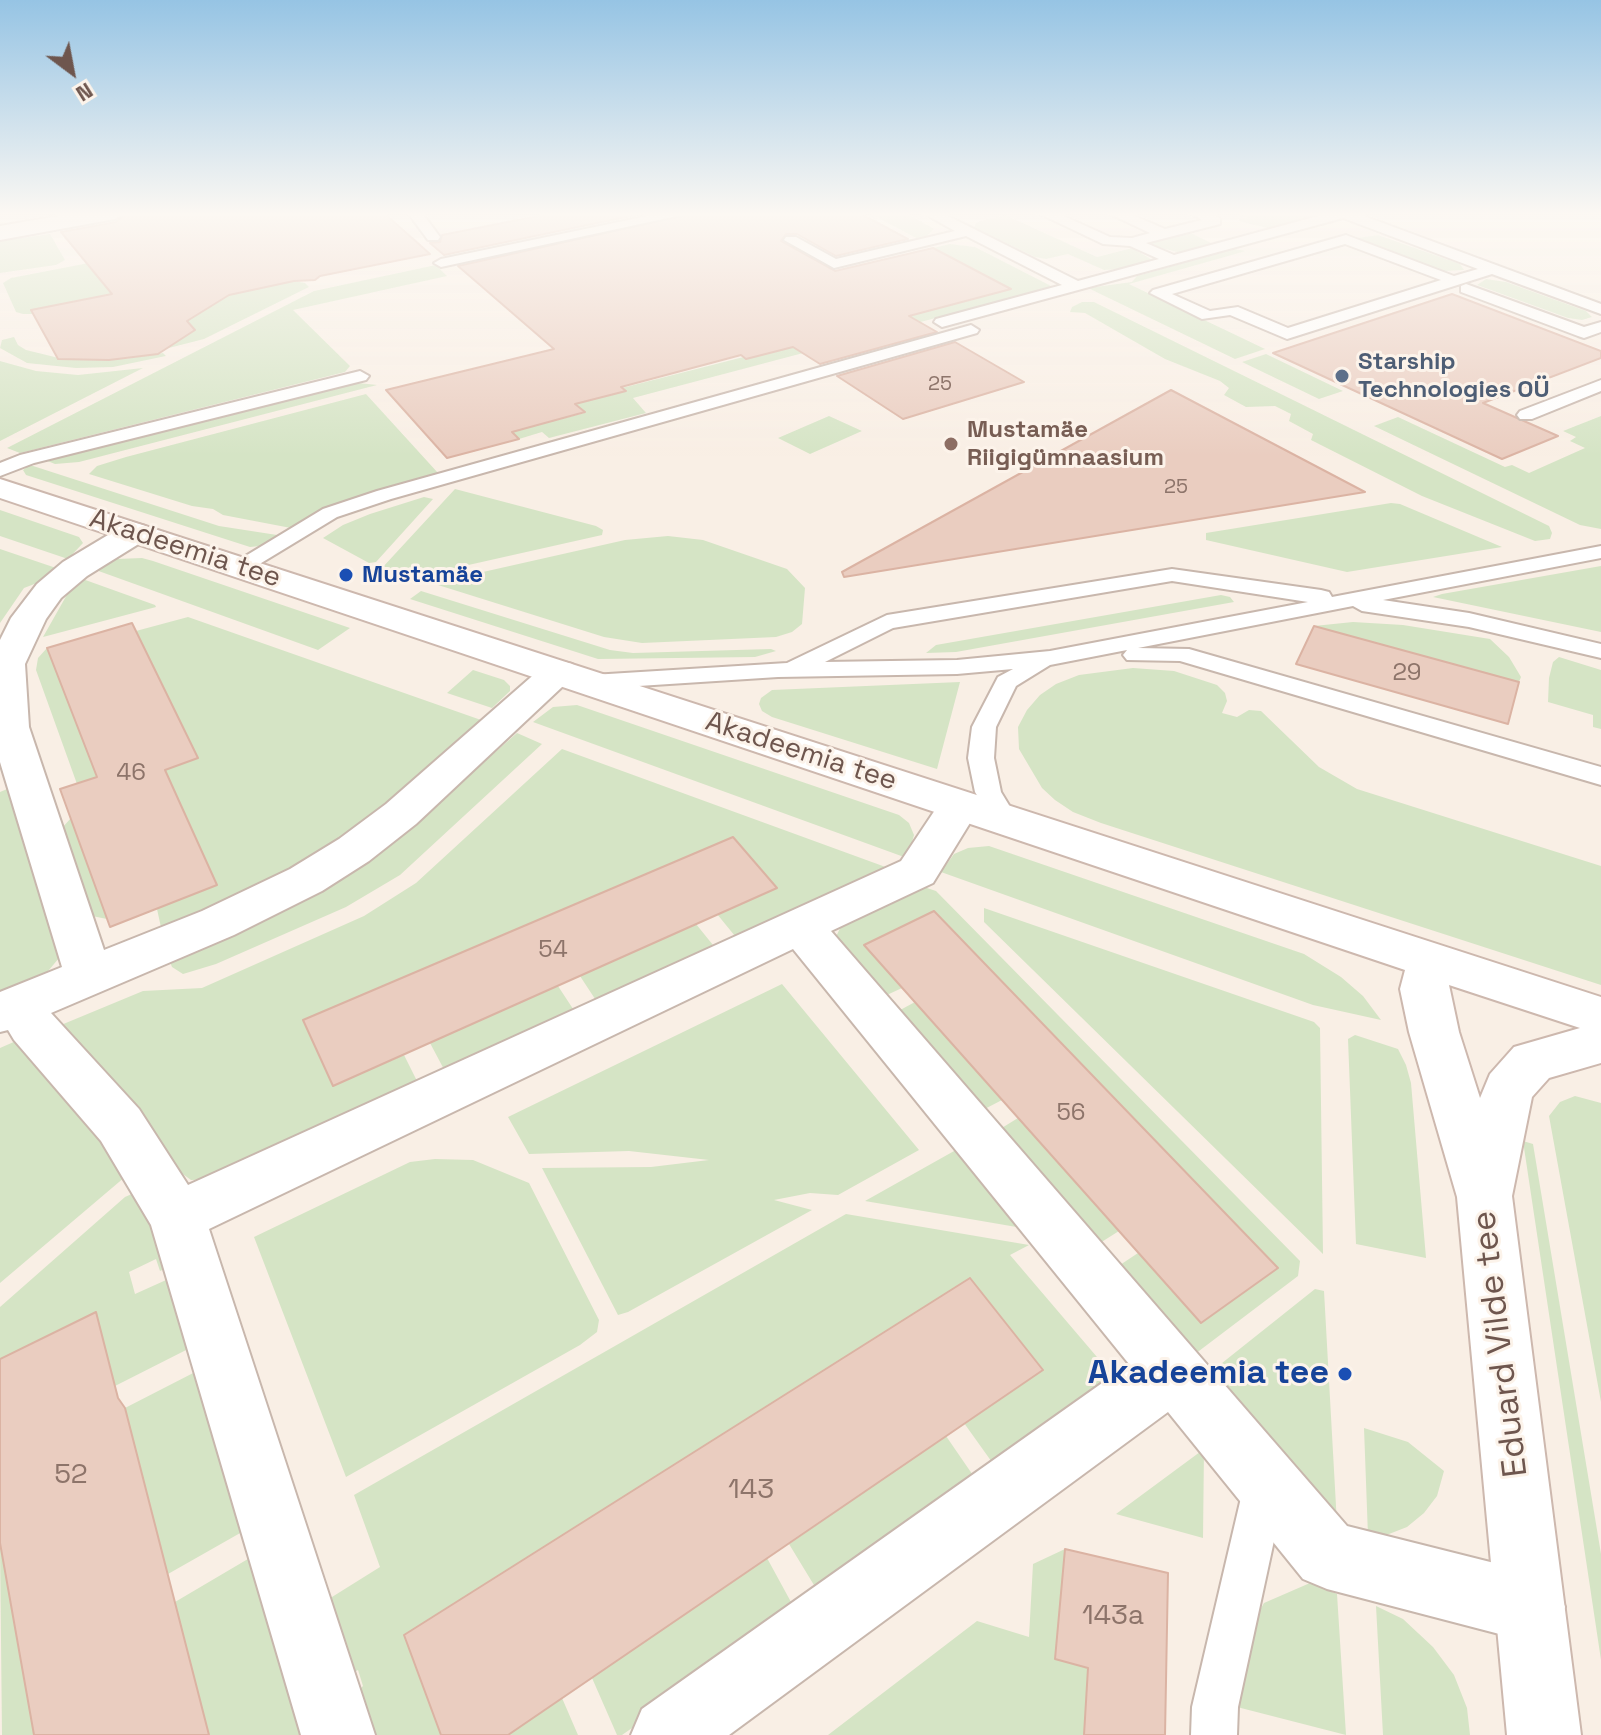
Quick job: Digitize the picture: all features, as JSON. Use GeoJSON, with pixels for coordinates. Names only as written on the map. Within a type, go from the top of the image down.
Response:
{"type":"FeatureCollection","features":[{"type":"Feature","properties":{"kind":"street","name":"Akadeemia tee"},"geometry":{"type":"LineString","coordinates":[[0,488],[1601,1016]]}},
{"type":"Feature","properties":{"kind":"street"},"geometry":{"type":"LineString","coordinates":[[89,977],[4,728],[6,664],[8,647],[49,591],[75,569],[134,533]]}},
{"type":"Feature","properties":{"kind":"street"},"geometry":{"type":"LineString","coordinates":[[338,1735],[177,1217],[120,1125],[11,1008],[254,908],[354,850],[575,677]]}},
{"type":"Feature","properties":{"kind":"street"},"geometry":{"type":"LineString","coordinates":[[177,1217],[917,872],[960,805]]}},
{"type":"Feature","properties":{"kind":"street"},"geometry":{"type":"LineString","coordinates":[[800,926],[1327,1555],[1530,1607]]}},
{"type":"Feature","properties":{"kind":"street","name":"Eduard Vilde tee"},"geometry":{"type":"LineString","coordinates":[[1431,961],[1424,989],[1434,1032],[1485,1197],[1544,1735]]}},
{"type":"Feature","properties":{"kind":"street"},"geometry":{"type":"LineString","coordinates":[[1485,1197],[1508,1089],[1532,1062],[1601,1043]]}},
{"type":"Feature","properties":{"kind":"street"},"geometry":{"type":"LineString","coordinates":[[668,1735],[1172,1371]]}},
{"type":"Feature","properties":{"kind":"lane"},"geometry":{"type":"LineString","coordinates":[[914,329],[1046,294]]}},
{"type":"Feature","properties":{"kind":"lane"},"geometry":{"type":"LineString","coordinates":[[1160,294],[1208,316],[1232,310],[1287,334],[1427,294]]}},
{"type":"Feature","properties":{"kind":"lane"},"geometry":{"type":"LineString","coordinates":[[1482,294],[1601,340]]}},
{"type":"Feature","properties":{"kind":"lane"},"geometry":{"type":"LineString","coordinates":[[1560,294],[1601,309]]}},
{"type":"Feature","properties":{"kind":"lane"},"geometry":{"type":"LineString","coordinates":[[1584,333],[1601,327]]}},
{"type":"Feature","properties":{"kind":"lane"},"geometry":{"type":"LineString","coordinates":[[240,566],[330,513],[384,495],[971,330]]}},
{"type":"Feature","properties":{"kind":"lane"},"geometry":{"type":"LineString","coordinates":[[0,470],[27,459],[360,376]]}},
{"type":"Feature","properties":{"kind":"lane"},"geometry":{"type":"LineString","coordinates":[[1526,415],[1601,385]]}},
{"type":"Feature","properties":{"kind":"lane"},"geometry":{"type":"LineString","coordinates":[[1005,820],[988,792],[985,780],[981,758],[984,727],[1006,682],[1050,658],[1601,552]]}},
{"type":"Feature","properties":{"kind":"lane"},"geometry":{"type":"LineString","coordinates":[[778,670],[820,656],[887,622],[1172,575],[1469,620],[1601,651]]}},
{"type":"Feature","properties":{"kind":"lane"},"geometry":{"type":"LineString","coordinates":[[575,677],[957,667],[1050,658],[1181,654],[1601,776]]}},
{"type":"Feature","properties":{"kind":"lane"},"geometry":{"type":"LineString","coordinates":[[1214,1735],[1215,1707],[1266,1484]]}},
{"type":"Feature","properties":{"kind":"green space"},"geometry":{"type":"Polygon","coordinates":[[[8,294],[113,295],[83,304],[71,302],[45,307],[33,314],[16,312],[8,294]]]}},
{"type":"Feature","properties":{"kind":"green space"},"geometry":{"type":"Polygon","coordinates":[[[231,294],[295,294],[204,339],[161,350],[194,329],[187,321],[197,301],[231,294]]]}},
{"type":"Feature","properties":{"kind":"green space"},"geometry":{"type":"Polygon","coordinates":[[[308,294],[366,294],[293,310],[350,366],[345,372],[20,453],[7,448],[308,294]]]}},
{"type":"Feature","properties":{"kind":"green space"},"geometry":{"type":"Polygon","coordinates":[[[991,294],[1027,294],[633,398],[646,413],[549,438],[542,432],[519,439],[512,432],[584,413],[571,401],[991,294]]]}},
{"type":"Feature","properties":{"kind":"green space"},"geometry":{"type":"Polygon","coordinates":[[[1100,294],[1150,294],[1265,349],[1235,359],[1100,294]]]}},
{"type":"Feature","properties":{"kind":"green space"},"geometry":{"type":"Polygon","coordinates":[[[1502,294],[1539,294],[1586,311],[1592,317],[1582,320],[1568,318],[1502,294]]]}},
{"type":"Feature","properties":{"kind":"green space"},"geometry":{"type":"Polygon","coordinates":[[[1082,302],[1094,302],[1549,526],[1552,533],[1550,539],[1535,541],[1422,496],[1311,440],[1313,434],[1289,421],[1291,414],[1275,406],[1246,407],[1224,395],[1229,388],[1220,381],[1165,359],[1085,313],[1070,312],[1072,307],[1082,302]]]}},
{"type":"Feature","properties":{"kind":"green space"},"geometry":{"type":"Polygon","coordinates":[[[14,337],[18,345],[26,350],[63,359],[124,359],[163,353],[166,356],[113,367],[76,368],[27,363],[0,348],[2,340],[14,337]]]}},
{"type":"Feature","properties":{"kind":"green space"},"geometry":{"type":"Polygon","coordinates":[[[1266,354],[1343,391],[1319,399],[1242,362],[1266,354]]]}},
{"type":"Feature","properties":{"kind":"green space"},"geometry":{"type":"Polygon","coordinates":[[[0,361],[36,371],[78,375],[143,368],[0,441],[0,361]]]}},
{"type":"Feature","properties":{"kind":"green space"},"geometry":{"type":"Polygon","coordinates":[[[358,383],[377,385],[79,462],[55,464],[45,460],[358,383]]]}},
{"type":"Feature","properties":{"kind":"green space"},"geometry":{"type":"Polygon","coordinates":[[[366,394],[438,473],[344,501],[291,528],[223,515],[213,509],[192,506],[89,474],[97,466],[126,457],[366,394]]]}},
{"type":"Feature","properties":{"kind":"green space"},"geometry":{"type":"Polygon","coordinates":[[[829,416],[862,431],[810,454],[778,438],[829,416]]]}},
{"type":"Feature","properties":{"kind":"green space"},"geometry":{"type":"Polygon","coordinates":[[[1601,416],[1601,529],[1580,525],[1374,426],[1398,417],[1505,467],[1512,465],[1529,473],[1585,448],[1570,441],[1576,437],[1563,431],[1601,416]]]}},
{"type":"Feature","properties":{"kind":"green space"},"geometry":{"type":"Polygon","coordinates":[[[30,465],[219,526],[277,535],[260,546],[250,547],[26,475],[23,470],[30,465]]]}},
{"type":"Feature","properties":{"kind":"green space"},"geometry":{"type":"Polygon","coordinates":[[[455,489],[596,526],[603,530],[602,535],[415,577],[382,568],[455,489]]]}},
{"type":"Feature","properties":{"kind":"green space"},"geometry":{"type":"Polygon","coordinates":[[[424,497],[433,499],[376,562],[369,563],[323,538],[343,525],[370,514],[424,497]]]}},
{"type":"Feature","properties":{"kind":"green space"},"geometry":{"type":"Polygon","coordinates":[[[1391,503],[1502,547],[1347,572],[1206,540],[1206,533],[1391,503]]]}},
{"type":"Feature","properties":{"kind":"green space"},"geometry":{"type":"Polygon","coordinates":[[[0,510],[79,537],[83,543],[68,559],[0,536],[0,510]]]}},
{"type":"Feature","properties":{"kind":"green space"},"geometry":{"type":"Polygon","coordinates":[[[668,536],[703,540],[787,569],[805,588],[802,624],[792,632],[776,637],[642,643],[604,637],[438,585],[443,581],[625,540],[668,536]]]}},
{"type":"Feature","properties":{"kind":"green space"},"geometry":{"type":"Polygon","coordinates":[[[0,549],[59,569],[50,578],[24,588],[0,623],[0,549]]]}},
{"type":"Feature","properties":{"kind":"green space"},"geometry":{"type":"Polygon","coordinates":[[[142,558],[350,628],[318,650],[93,569],[117,559],[142,558]]]}},
{"type":"Feature","properties":{"kind":"green space"},"geometry":{"type":"Polygon","coordinates":[[[1601,566],[1601,632],[1433,597],[1442,594],[1601,566]]]}},
{"type":"Feature","properties":{"kind":"green space"},"geometry":{"type":"Polygon","coordinates":[[[77,577],[155,605],[156,607],[43,637],[77,577]]]}},
{"type":"Feature","properties":{"kind":"green space"},"geometry":{"type":"Polygon","coordinates":[[[421,591],[610,650],[633,653],[776,651],[755,657],[598,659],[410,599],[421,591]]]}},
{"type":"Feature","properties":{"kind":"green space"},"geometry":{"type":"Polygon","coordinates":[[[1221,595],[1230,597],[1234,602],[956,652],[926,653],[936,645],[1221,595]]]}},
{"type":"Feature","properties":{"kind":"green space"},"geometry":{"type":"Polygon","coordinates":[[[188,617],[481,720],[387,806],[299,866],[162,932],[157,909],[110,926],[107,919],[92,916],[62,828],[71,818],[105,798],[97,777],[77,784],[36,670],[38,658],[47,648],[132,623],[136,631],[188,617]]]}},
{"type":"Feature","properties":{"kind":"green space"},"geometry":{"type":"Polygon","coordinates":[[[1353,622],[1403,625],[1490,639],[1509,657],[1521,677],[1519,682],[1314,626],[1353,622]]]}},
{"type":"Feature","properties":{"kind":"green space"},"geometry":{"type":"Polygon","coordinates":[[[1559,657],[1601,670],[1601,729],[1593,727],[1593,715],[1548,702],[1549,678],[1553,662],[1559,657]]]}},
{"type":"Feature","properties":{"kind":"green space"},"geometry":{"type":"Polygon","coordinates":[[[1133,668],[1174,671],[1217,685],[1225,693],[1227,701],[1222,713],[1237,717],[1249,710],[1261,711],[1319,767],[1357,789],[1601,866],[1601,985],[1101,823],[1073,812],[1055,800],[1042,788],[1019,749],[1018,727],[1027,710],[1040,695],[1056,684],[1079,675],[1133,668]]]}},
{"type":"Feature","properties":{"kind":"green space"},"geometry":{"type":"Polygon","coordinates":[[[473,670],[504,680],[510,691],[492,708],[447,693],[473,670]]]}},
{"type":"Feature","properties":{"kind":"green space"},"geometry":{"type":"Polygon","coordinates":[[[960,682],[937,769],[772,717],[762,711],[759,704],[761,698],[772,690],[960,682]]]}},
{"type":"Feature","properties":{"kind":"green space"},"geometry":{"type":"Polygon","coordinates":[[[577,705],[899,815],[909,823],[914,835],[911,846],[904,857],[533,722],[553,707],[577,705]]]}},
{"type":"Feature","properties":{"kind":"green space"},"geometry":{"type":"Polygon","coordinates":[[[517,733],[542,744],[400,875],[346,907],[216,964],[183,974],[172,967],[170,962],[428,811],[517,733]]]}},
{"type":"Feature","properties":{"kind":"green space"},"geometry":{"type":"Polygon","coordinates":[[[562,749],[891,869],[739,941],[717,914],[776,887],[733,837],[304,1020],[333,1086],[404,1055],[420,1087],[218,1179],[191,1180],[180,1172],[61,1025],[143,991],[202,988],[364,916],[416,883],[562,749]]]}},
{"type":"Feature","properties":{"kind":"green space"},"geometry":{"type":"Polygon","coordinates":[[[12,787],[59,958],[44,976],[0,996],[0,792],[12,787]]]}},
{"type":"Feature","properties":{"kind":"green space"},"geometry":{"type":"Polygon","coordinates":[[[989,846],[1304,954],[1341,977],[1363,996],[1381,1020],[1313,1005],[941,872],[954,854],[968,848],[989,846]]]}},
{"type":"Feature","properties":{"kind":"green space"},"geometry":{"type":"Polygon","coordinates":[[[921,886],[936,891],[1300,1261],[1298,1276],[1195,1354],[1111,1271],[1138,1253],[1201,1322],[934,912],[864,945],[902,988],[876,1000],[832,945],[843,922],[921,886]]]}},
{"type":"Feature","properties":{"kind":"green space"},"geometry":{"type":"Polygon","coordinates":[[[984,908],[1314,1022],[1320,1028],[1323,1254],[984,922],[984,908]]]}},
{"type":"Feature","properties":{"kind":"green space"},"geometry":{"type":"Polygon","coordinates":[[[696,924],[717,950],[599,1005],[580,976],[696,924]]]}},
{"type":"Feature","properties":{"kind":"green space"},"geometry":{"type":"Polygon","coordinates":[[[782,984],[919,1150],[838,1195],[810,1193],[774,1200],[812,1210],[618,1315],[542,1168],[651,1167],[709,1160],[629,1151],[529,1154],[508,1117],[782,984]]]}},
{"type":"Feature","properties":{"kind":"green space"},"geometry":{"type":"Polygon","coordinates":[[[558,986],[577,1015],[447,1075],[430,1043],[558,986]]]}},
{"type":"Feature","properties":{"kind":"green space"},"geometry":{"type":"Polygon","coordinates":[[[915,1002],[1002,1100],[977,1113],[891,1015],[915,1002]]]}},
{"type":"Feature","properties":{"kind":"green space"},"geometry":{"type":"Polygon","coordinates":[[[1355,1035],[1398,1049],[1406,1065],[1411,1083],[1426,1258],[1356,1244],[1348,1039],[1355,1035]]]}},
{"type":"Feature","properties":{"kind":"green space"},"geometry":{"type":"Polygon","coordinates":[[[16,1041],[132,1171],[0,1283],[0,1048],[16,1041]]]}},
{"type":"Feature","properties":{"kind":"green space"},"geometry":{"type":"Polygon","coordinates":[[[1575,1096],[1601,1103],[1601,1402],[1549,1116],[1560,1102],[1575,1096]]]}},
{"type":"Feature","properties":{"kind":"green space"},"geometry":{"type":"Polygon","coordinates":[[[1018,1118],[1119,1231],[1092,1248],[992,1134],[1018,1118]]]}},
{"type":"Feature","properties":{"kind":"green space"},"geometry":{"type":"Polygon","coordinates":[[[1523,1141],[1533,1144],[1601,1554],[1601,1660],[1523,1141]]]}},
{"type":"Feature","properties":{"kind":"green space"},"geometry":{"type":"Polygon","coordinates":[[[963,1146],[1034,1230],[865,1201],[963,1146]]]}},
{"type":"Feature","properties":{"kind":"green space"},"geometry":{"type":"Polygon","coordinates":[[[473,1160],[529,1183],[599,1320],[597,1332],[580,1345],[346,1477],[254,1237],[410,1162],[473,1160]]]}},
{"type":"Feature","properties":{"kind":"green space"},"geometry":{"type":"Polygon","coordinates":[[[134,1193],[173,1265],[160,1271],[156,1259],[129,1272],[135,1294],[175,1276],[194,1346],[115,1386],[96,1313],[0,1359],[0,1307],[125,1197],[134,1193]]]}},
{"type":"Feature","properties":{"kind":"green space"},"geometry":{"type":"Polygon","coordinates":[[[846,1214],[1029,1245],[1010,1255],[1120,1384],[999,1472],[964,1423],[1042,1370],[970,1278],[404,1635],[441,1735],[369,1735],[356,1693],[363,1686],[358,1670],[349,1675],[324,1602],[380,1567],[354,1495],[846,1214]]]}},
{"type":"Feature","properties":{"kind":"green space"},"geometry":{"type":"Polygon","coordinates":[[[1315,1289],[1324,1291],[1337,1524],[1207,1375],[1315,1289]]]}},
{"type":"Feature","properties":{"kind":"green space"},"geometry":{"type":"Polygon","coordinates":[[[201,1369],[249,1528],[168,1574],[125,1408],[201,1369]]]}},
{"type":"Feature","properties":{"kind":"green space"},"geometry":{"type":"Polygon","coordinates":[[[1364,1428],[1408,1442],[1444,1471],[1437,1496],[1424,1513],[1407,1527],[1389,1534],[1368,1536],[1364,1428]]]}},
{"type":"Feature","properties":{"kind":"green space"},"geometry":{"type":"Polygon","coordinates":[[[946,1436],[979,1484],[820,1595],[789,1544],[946,1436]]]}},
{"type":"Feature","properties":{"kind":"green space"},"geometry":{"type":"Polygon","coordinates":[[[1204,1449],[1203,1538],[1116,1514],[1204,1449]]]}},
{"type":"Feature","properties":{"kind":"green space"},"geometry":{"type":"Polygon","coordinates":[[[0,1543],[34,1735],[2,1735],[0,1543]]]}},
{"type":"Feature","properties":{"kind":"green space"},"geometry":{"type":"Polygon","coordinates":[[[1065,1549],[1055,1659],[1088,1668],[1084,1735],[828,1735],[977,1621],[1029,1637],[1033,1564],[1065,1549]]]}},
{"type":"Feature","properties":{"kind":"green space"},"geometry":{"type":"Polygon","coordinates":[[[253,1556],[304,1735],[209,1735],[175,1602],[253,1556]]]}},
{"type":"Feature","properties":{"kind":"green space"},"geometry":{"type":"Polygon","coordinates":[[[767,1558],[797,1613],[622,1735],[617,1735],[592,1678],[767,1558]]]}},
{"type":"Feature","properties":{"kind":"green space"},"geometry":{"type":"Polygon","coordinates":[[[1310,1583],[1337,1594],[1346,1735],[1237,1707],[1250,1627],[1264,1603],[1310,1583]]]}},
{"type":"Feature","properties":{"kind":"green space"},"geometry":{"type":"Polygon","coordinates":[[[1376,1606],[1403,1619],[1433,1647],[1454,1675],[1467,1708],[1470,1735],[1383,1735],[1376,1606]]]}},
{"type":"Feature","properties":{"kind":"green space"},"geometry":{"type":"Polygon","coordinates":[[[562,1698],[578,1735],[508,1735],[562,1698]]]}},
{"type":"Feature","properties":{"kind":"building"},"geometry":{"type":"Polygon","coordinates":[[[112,294],[234,294],[187,321],[195,330],[158,354],[109,360],[58,359],[31,310],[112,294]]]}},
{"type":"Feature","properties":{"kind":"building"},"geometry":{"type":"Polygon","coordinates":[[[490,294],[992,294],[909,316],[937,332],[820,364],[793,347],[746,359],[741,355],[621,387],[626,391],[575,404],[585,412],[512,432],[519,439],[447,458],[386,390],[554,349],[490,294]]]}},
{"type":"Feature","properties":{"kind":"building"},"geometry":{"type":"Polygon","coordinates":[[[1452,294],[1601,351],[1601,358],[1483,403],[1558,436],[1502,459],[1273,353],[1452,294]]]}},
{"type":"Feature","properties":{"kind":"building","name":"Mustamäe Riigigümnaasium"},"geometry":{"type":"Polygon","coordinates":[[[955,342],[1024,382],[903,419],[837,376],[955,342]]]}},
{"type":"Feature","properties":{"kind":"building","name":"Mustamäe Riigigümnaasium"},"geometry":{"type":"Polygon","coordinates":[[[1171,390],[1365,492],[844,577],[842,572],[1171,390]]]}},
{"type":"Feature","properties":{"kind":"building"},"geometry":{"type":"Polygon","coordinates":[[[132,623],[198,758],[165,770],[217,885],[110,927],[60,789],[97,777],[47,648],[132,623]]]}},
{"type":"Feature","properties":{"kind":"building"},"geometry":{"type":"Polygon","coordinates":[[[1314,626],[1519,682],[1508,724],[1296,664],[1314,626]]]}},
{"type":"Feature","properties":{"kind":"building"},"geometry":{"type":"Polygon","coordinates":[[[733,837],[777,888],[333,1086],[303,1020],[733,837]]]}},
{"type":"Feature","properties":{"kind":"building"},"geometry":{"type":"Polygon","coordinates":[[[934,911],[1278,1268],[1201,1323],[864,945],[934,911]]]}},
{"type":"Feature","properties":{"kind":"building"},"geometry":{"type":"Polygon","coordinates":[[[970,1278],[1043,1370],[508,1735],[441,1735],[404,1635],[970,1278]]]}},
{"type":"Feature","properties":{"kind":"building"},"geometry":{"type":"Polygon","coordinates":[[[96,1312],[118,1398],[125,1408],[209,1735],[34,1735],[0,1543],[0,1359],[96,1312]]]}},
{"type":"Feature","properties":{"kind":"building"},"geometry":{"type":"Polygon","coordinates":[[[1065,1549],[1168,1573],[1165,1735],[1084,1735],[1088,1668],[1055,1659],[1065,1549]]]}},
{"type":"Feature","properties":{"kind":"place","name":"Starship Technologies OÜ"},"geometry":{"type":"Point","coordinates":[1342,376]}},
{"type":"Feature","properties":{"kind":"place","name":"Mustamäe Riigigümnaasium"},"geometry":{"type":"Point","coordinates":[951,444]}},
{"type":"Feature","properties":{"kind":"place","name":"Mustamäe"},"geometry":{"type":"Point","coordinates":[346,575]}},
{"type":"Feature","properties":{"kind":"place","name":"Akadeemia tee"},"geometry":{"type":"Point","coordinates":[1345,1374]}}]}
